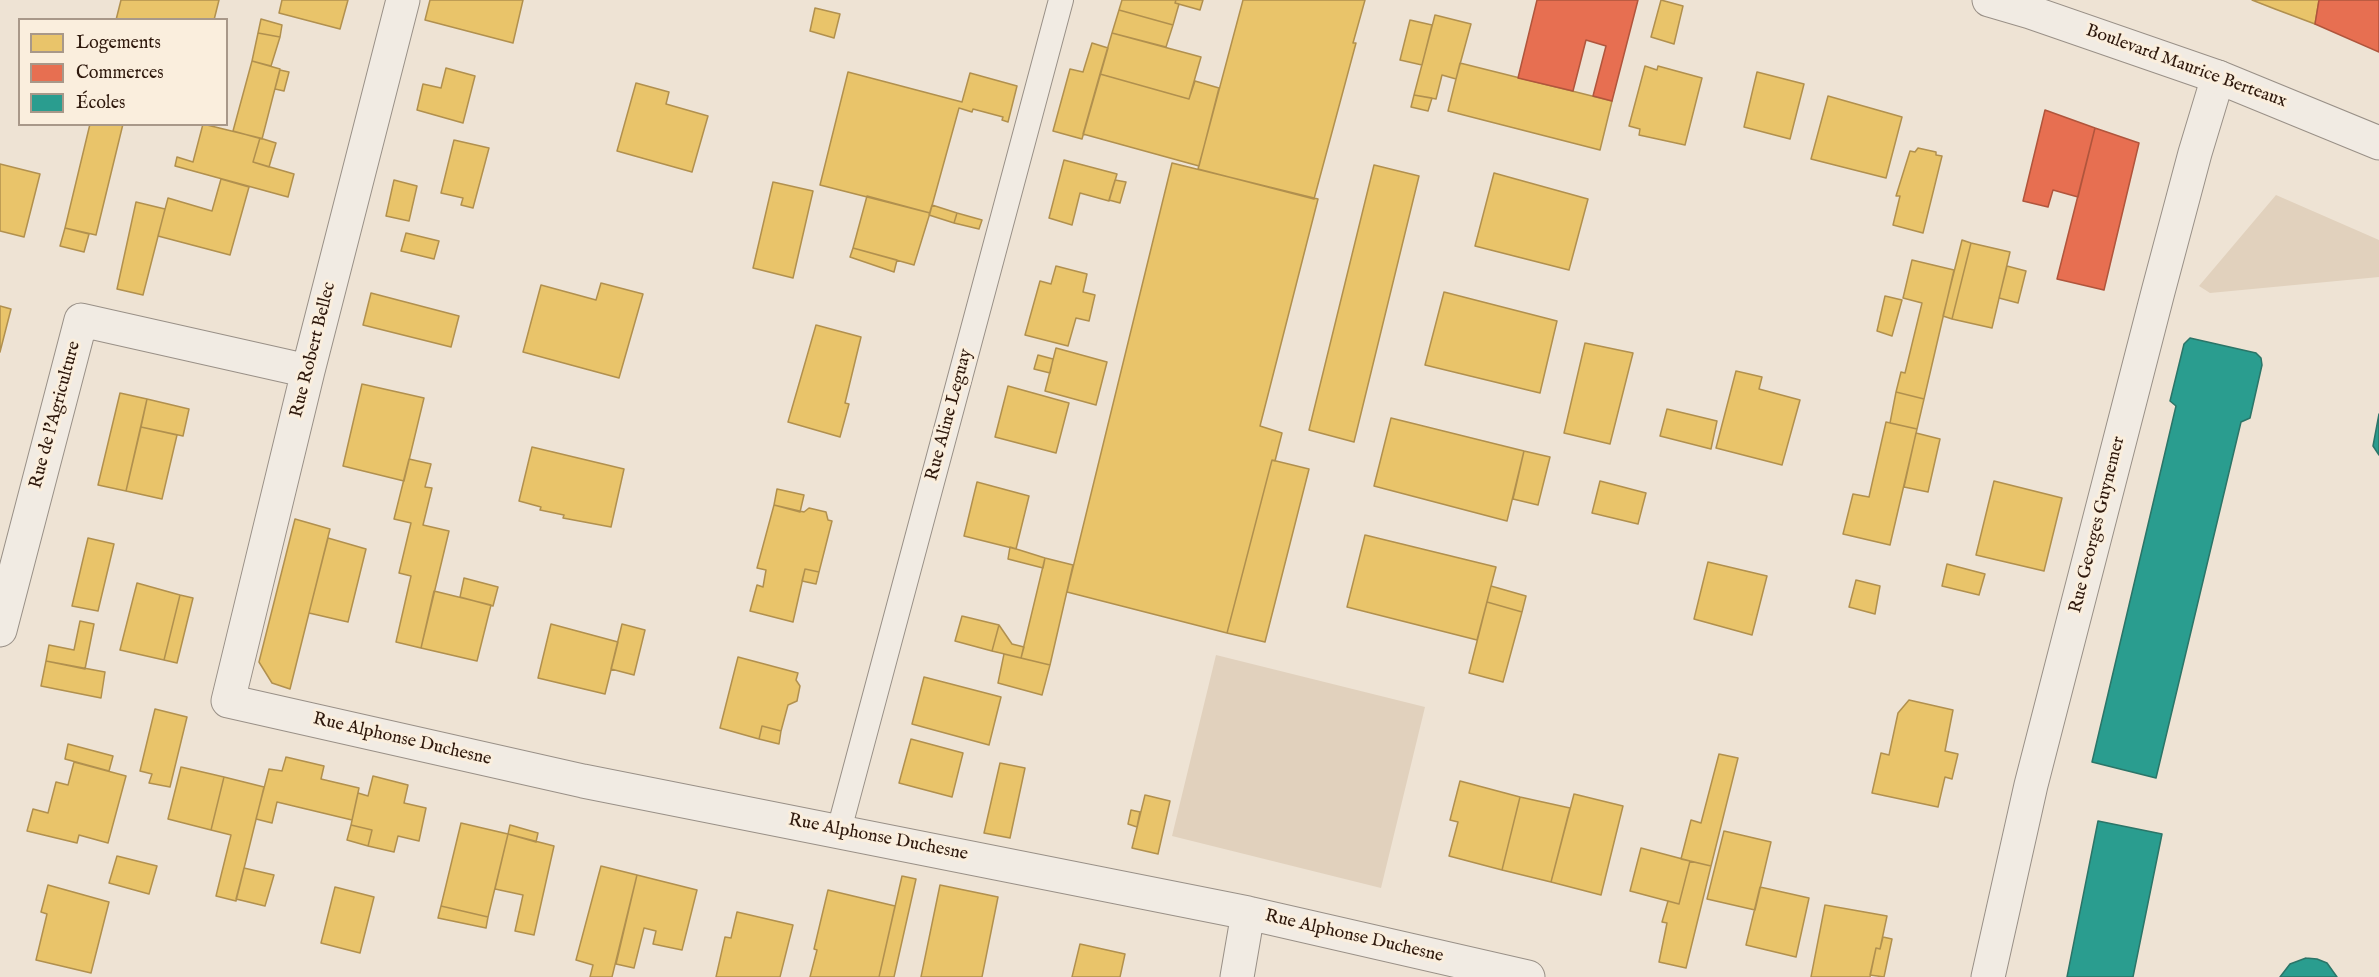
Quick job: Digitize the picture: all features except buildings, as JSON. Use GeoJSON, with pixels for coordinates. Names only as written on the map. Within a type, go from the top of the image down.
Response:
{"type":"FeatureCollection","features":[{"type":"Feature","properties":{"kind":"street","name":"Rue Robert Bellec"},"geometry":{"type":"LineString","coordinates":[[228,701],[308,370],[403,0]]}},
{"type":"Feature","properties":{"kind":"street","name":"Boulevard Maurice Berteaux"},"geometry":{"type":"LineString","coordinates":[[1989,0],[2031,6],[2218,77],[2379,143]]}},
{"type":"Feature","properties":{"kind":"street","name":"Rue Georges Guynemer"},"geometry":{"type":"LineString","coordinates":[[1988,977],[2034,774],[2158,292],[2218,77]]}},
{"type":"Feature","properties":{"kind":"street","name":"Rue de l'Agriculture"},"geometry":{"type":"LineString","coordinates":[[0,630],[81,320],[308,370]]}},
{"type":"Feature","properties":{"kind":"street","name":"Rue Alphonse Duchesne"},"geometry":{"type":"LineString","coordinates":[[228,701],[583,781],[1248,913],[1528,977]]}},
{"type":"Feature","properties":{"kind":"street"},"geometry":{"type":"LineString","coordinates":[[1237,977],[1248,913]]}},
{"type":"Feature","properties":{"kind":"lane","name":"Rue Aline Leguay"},"geometry":{"type":"LineString","coordinates":[[839,830],[1061,0]]}},
{"type":"Feature","properties":{"kind":"shaded area"},"geometry":{"type":"Polygon","coordinates":[[[2276,195],[2379,240],[2379,277],[2210,293],[2199,286],[2276,195]]]}},
{"type":"Feature","properties":{"kind":"shaded area"},"geometry":{"type":"Polygon","coordinates":[[[1216,655],[1425,707],[1381,888],[1172,836],[1216,655]]]}}]}
